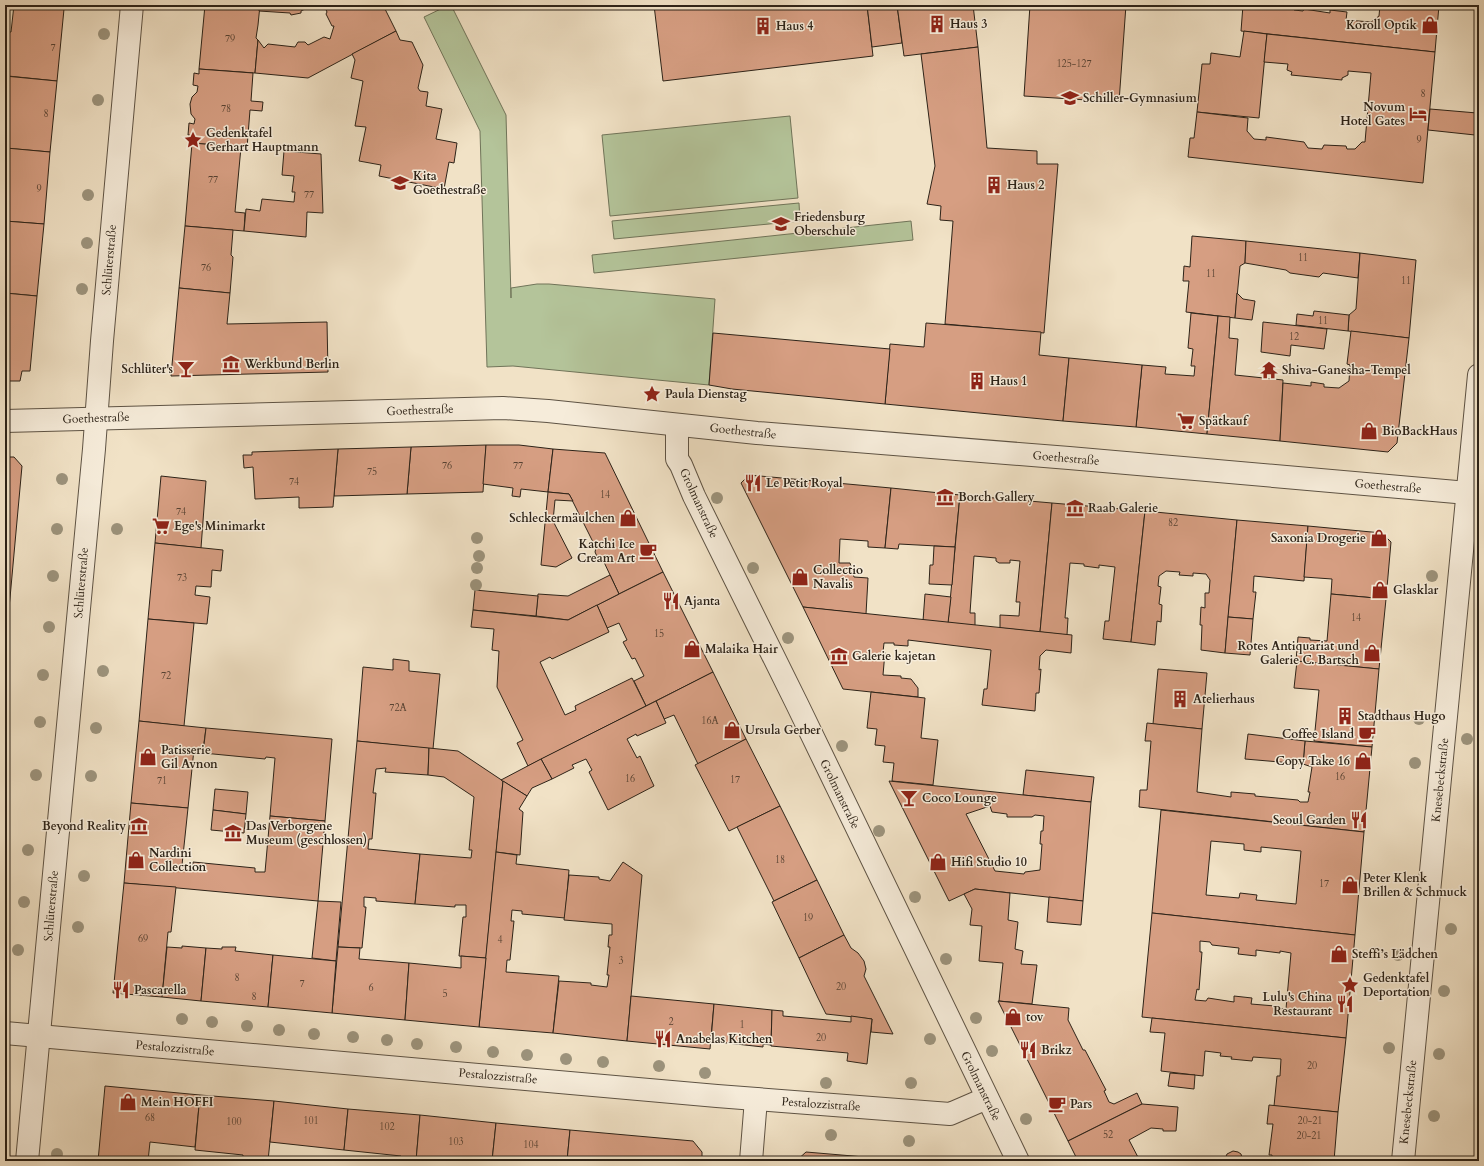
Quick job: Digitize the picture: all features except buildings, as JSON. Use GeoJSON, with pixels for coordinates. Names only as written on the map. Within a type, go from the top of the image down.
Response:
{"type":"FeatureCollection","features":[{"type":"Feature","properties":{"kind":"street","name":"Schlüterstraße"},"geometry":{"type":"LineString","coordinates":[[27,1161],[96,418],[132,5]]}},
{"type":"Feature","properties":{"kind":"street","name":"Knesebeckstraße"},"geometry":{"type":"LineString","coordinates":[[1403,1161],[1473,494],[1479,375]]}},
{"type":"Feature","properties":{"kind":"street","name":"Goethestraße"},"geometry":{"type":"LineString","coordinates":[[5,421],[503,408],[548,411],[757,433],[1069,458],[1473,494]]}},
{"type":"Feature","properties":{"kind":"street","name":"Grolmanstraße"},"geometry":{"type":"LineString","coordinates":[[677,425],[677,459],[694,496],[800,710],[1018,1161]]}},
{"type":"Feature","properties":{"kind":"street","name":"Pestalozzistraße"},"geometry":{"type":"LineString","coordinates":[[5,1033],[756,1099],[950,1114],[988,1098]]}},
{"type":"Feature","properties":{"kind":"street"},"geometry":{"type":"LineString","coordinates":[[750,1161],[756,1099]]}},
{"type":"Feature","properties":{"kind":"green space"},"geometry":{"type":"Polygon","coordinates":[[[451,5],[506,115],[511,298],[511,288],[537,284],[549,284],[715,299],[709,385],[513,366],[487,367],[480,131],[424,17],[451,5]]]}},
{"type":"Feature","properties":{"kind":"green space"},"geometry":{"type":"Polygon","coordinates":[[[790,116],[798,198],[610,216],[602,135],[790,116]]]}},
{"type":"Feature","properties":{"kind":"green space"},"geometry":{"type":"Polygon","coordinates":[[[799,203],[800,221],[614,239],[612,221],[799,203]]]}},
{"type":"Feature","properties":{"kind":"green space"},"geometry":{"type":"Polygon","coordinates":[[[911,221],[913,240],[594,273],[592,255],[911,221]]]}},
{"type":"Feature","properties":{"kind":"place","name":"Haus 3"},"geometry":{"type":"Point","coordinates":[937,24]}},
{"type":"Feature","properties":{"kind":"place","name":"Koroll Optik"},"geometry":{"type":"Point","coordinates":[1430,25]}},
{"type":"Feature","properties":{"kind":"place","name":"Haus 4"},"geometry":{"type":"Point","coordinates":[763,26]}},
{"type":"Feature","properties":{"kind":"place","name":"Schiller-Gymnasium"},"geometry":{"type":"Point","coordinates":[1070,98]}},
{"type":"Feature","properties":{"kind":"place","name":"Novum Hotel Gates"},"geometry":{"type":"Point","coordinates":[1418,114]}},
{"type":"Feature","properties":{"kind":"place","name":"Gedenktafel Gerhart Hauptmann"},"geometry":{"type":"Point","coordinates":[193,140]}},
{"type":"Feature","properties":{"kind":"place","name":"Kita Goethestraße"},"geometry":{"type":"Point","coordinates":[400,183]}},
{"type":"Feature","properties":{"kind":"place","name":"Haus 2"},"geometry":{"type":"Point","coordinates":[994,185]}},
{"type":"Feature","properties":{"kind":"place","name":"Friedensburg Oberschule"},"geometry":{"type":"Point","coordinates":[781,224]}},
{"type":"Feature","properties":{"kind":"place","name":"Werkbund Berlin"},"geometry":{"type":"Point","coordinates":[231,364]}},
{"type":"Feature","properties":{"kind":"place","name":"Schlüter's"},"geometry":{"type":"Point","coordinates":[186,369]}},
{"type":"Feature","properties":{"kind":"place","name":"Shiva-Ganesha-Tempel"},"geometry":{"type":"Point","coordinates":[1269,370]}},
{"type":"Feature","properties":{"kind":"place","name":"Haus 1"},"geometry":{"type":"Point","coordinates":[977,381]}},
{"type":"Feature","properties":{"kind":"place","name":"Paula Dienstag"},"geometry":{"type":"Point","coordinates":[652,394]}},
{"type":"Feature","properties":{"kind":"place","name":"Spätkauf"},"geometry":{"type":"Point","coordinates":[1186,421]}},
{"type":"Feature","properties":{"kind":"place","name":"BioBackHaus"},"geometry":{"type":"Point","coordinates":[1369,431]}},
{"type":"Feature","properties":{"kind":"place","name":"Le Petit Royal"},"geometry":{"type":"Point","coordinates":[753,483]}},
{"type":"Feature","properties":{"kind":"place","name":"Borch Gallery"},"geometry":{"type":"Point","coordinates":[945,497]}},
{"type":"Feature","properties":{"kind":"place","name":"Raab Galerie"},"geometry":{"type":"Point","coordinates":[1075,508]}},
{"type":"Feature","properties":{"kind":"place","name":"Schleckermäulchen"},"geometry":{"type":"Point","coordinates":[628,518]}},
{"type":"Feature","properties":{"kind":"place","name":"Ege's Minimarkt"},"geometry":{"type":"Point","coordinates":[161,526]}},
{"type":"Feature","properties":{"kind":"place","name":"Saxonia Drogerie"},"geometry":{"type":"Point","coordinates":[1379,538]}},
{"type":"Feature","properties":{"kind":"place","name":"Katchi Ice Cream Art"},"geometry":{"type":"Point","coordinates":[648,551]}},
{"type":"Feature","properties":{"kind":"place","name":"Collectio Navalis"},"geometry":{"type":"Point","coordinates":[800,577]}},
{"type":"Feature","properties":{"kind":"place","name":"Glasklar"},"geometry":{"type":"Point","coordinates":[1380,590]}},
{"type":"Feature","properties":{"kind":"place","name":"Ajanta"},"geometry":{"type":"Point","coordinates":[671,601]}},
{"type":"Feature","properties":{"kind":"place","name":"Malaika Hair"},"geometry":{"type":"Point","coordinates":[692,649]}},
{"type":"Feature","properties":{"kind":"place","name":"Rotes Antiquariat und Galerie C. Bartsch"},"geometry":{"type":"Point","coordinates":[1372,653]}},
{"type":"Feature","properties":{"kind":"place","name":"Galerie kajetan"},"geometry":{"type":"Point","coordinates":[839,656]}},
{"type":"Feature","properties":{"kind":"place","name":"Atelierhaus"},"geometry":{"type":"Point","coordinates":[1180,699]}},
{"type":"Feature","properties":{"kind":"place","name":"Stadthaus Hugo"},"geometry":{"type":"Point","coordinates":[1345,716]}},
{"type":"Feature","properties":{"kind":"place","name":"Ursula Gerber"},"geometry":{"type":"Point","coordinates":[732,730]}},
{"type":"Feature","properties":{"kind":"place","name":"Coffee Island"},"geometry":{"type":"Point","coordinates":[1367,734]}},
{"type":"Feature","properties":{"kind":"place","name":"Patisserie Gil Avnon"},"geometry":{"type":"Point","coordinates":[148,757]}},
{"type":"Feature","properties":{"kind":"place","name":"Copy Take 16"},"geometry":{"type":"Point","coordinates":[1363,761]}},
{"type":"Feature","properties":{"kind":"place","name":"Coco Lounge"},"geometry":{"type":"Point","coordinates":[909,798]}},
{"type":"Feature","properties":{"kind":"place","name":"Seoul Garden"},"geometry":{"type":"Point","coordinates":[1359,820]}},
{"type":"Feature","properties":{"kind":"place","name":"Beyond Reality"},"geometry":{"type":"Point","coordinates":[139,826]}},
{"type":"Feature","properties":{"kind":"place","name":"Das Verborgene Museum (geschlossen)"},"geometry":{"type":"Point","coordinates":[233,833]}},
{"type":"Feature","properties":{"kind":"place","name":"Nardini Collection"},"geometry":{"type":"Point","coordinates":[136,860]}},
{"type":"Feature","properties":{"kind":"place","name":"Hifi Studio 10"},"geometry":{"type":"Point","coordinates":[938,862]}},
{"type":"Feature","properties":{"kind":"place","name":"Peter Klenk Brillen & Schmuck"},"geometry":{"type":"Point","coordinates":[1350,885]}},
{"type":"Feature","properties":{"kind":"place","name":"Steffi’s Lädchen"},"geometry":{"type":"Point","coordinates":[1339,954]}},
{"type":"Feature","properties":{"kind":"place","name":"Gedenktafel Deportation"},"geometry":{"type":"Point","coordinates":[1350,985]}},
{"type":"Feature","properties":{"kind":"place","name":"Pascarella"},"geometry":{"type":"Point","coordinates":[121,990]}},
{"type":"Feature","properties":{"kind":"place","name":"Lulu's China Restaurant"},"geometry":{"type":"Point","coordinates":[1345,1004]}},
{"type":"Feature","properties":{"kind":"place","name":"tov"},"geometry":{"type":"Point","coordinates":[1013,1017]}},
{"type":"Feature","properties":{"kind":"place","name":"Anabelas Kitchen"},"geometry":{"type":"Point","coordinates":[663,1039]}},
{"type":"Feature","properties":{"kind":"place","name":"Brikz"},"geometry":{"type":"Point","coordinates":[1028,1050]}},
{"type":"Feature","properties":{"kind":"place","name":"Mein HOFFI"},"geometry":{"type":"Point","coordinates":[128,1102]}},
{"type":"Feature","properties":{"kind":"place","name":"Pars"},"geometry":{"type":"Point","coordinates":[1057,1104]}}]}
